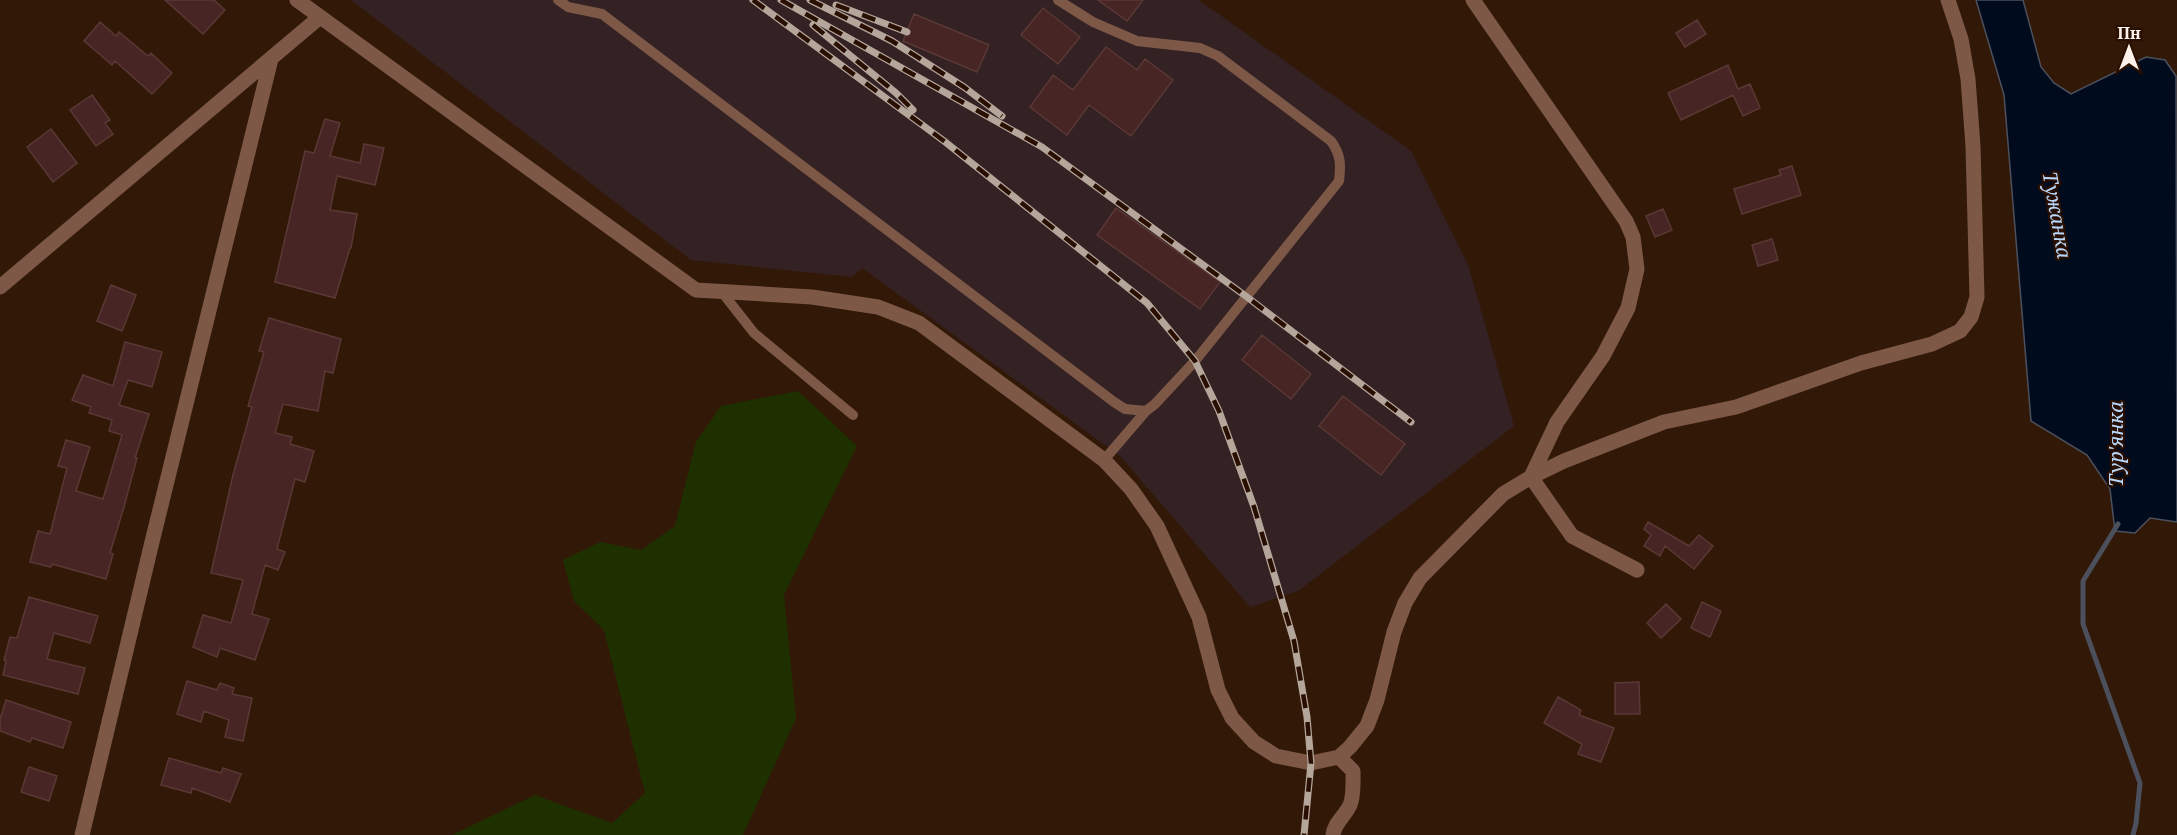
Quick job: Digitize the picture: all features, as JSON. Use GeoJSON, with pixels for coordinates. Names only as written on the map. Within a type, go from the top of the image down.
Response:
{"type":"FeatureCollection","features":[{"type":"Feature","properties":{"kind":"street"},"geometry":{"type":"LineString","coordinates":[[297,0],[696,290],[812,297],[867,305],[919,323],[1104,460],[1131,489],[1157,526],[1199,617],[1218,690],[1232,718],[1254,742],[1276,756],[1311,763],[1339,757],[1367,726],[1377,700],[1394,632],[1405,603],[1420,578],[1503,494],[1564,461],[1664,422],[1736,407],[1861,363],[1932,344],[1960,331],[1971,317],[1977,297],[1973,146],[1961,39],[1948,0]]}},
{"type":"Feature","properties":{"kind":"street"},"geometry":{"type":"LineString","coordinates":[[1473,0],[1626,221],[1633,237],[1637,269],[1628,308],[1603,356],[1557,422],[1531,477]]}},
{"type":"Feature","properties":{"kind":"street"},"geometry":{"type":"LineString","coordinates":[[0,287],[320,17]]}},
{"type":"Feature","properties":{"kind":"street"},"geometry":{"type":"LineString","coordinates":[[82,835],[271,59]]}},
{"type":"Feature","properties":{"kind":"street"},"geometry":{"type":"LineString","coordinates":[[1531,477],[1572,536],[1637,570]]}},
{"type":"Feature","properties":{"kind":"street"},"geometry":{"type":"LineString","coordinates":[[1333,835],[1350,805],[1353,785],[1353,771],[1339,757]]}},
{"type":"Feature","properties":{"kind":"lane"},"geometry":{"type":"LineString","coordinates":[[558,0],[568,7],[602,14],[1114,402],[1125,409],[1146,411]]}},
{"type":"Feature","properties":{"kind":"lane"},"geometry":{"type":"LineString","coordinates":[[1058,0],[1093,22],[1137,41],[1200,48],[1218,56],[1331,141],[1339,152],[1341,167],[1339,181],[1195,360],[1146,411],[1104,460]]}},
{"type":"Feature","properties":{"kind":"lane"},"geometry":{"type":"LineString","coordinates":[[721,291],[754,333],[854,416]]}},
{"type":"Feature","properties":{"kind":"shaded area"},"geometry":{"type":"Polygon","coordinates":[[[351,0],[1199,0],[1411,151],[1468,265],[1514,426],[1298,591],[1250,607],[1120,456],[862,268],[852,277],[691,260],[351,0]]]}},
{"type":"Feature","properties":{"kind":"green space"},"geometry":{"type":"Polygon","coordinates":[[[798,391],[857,446],[784,595],[796,718],[743,835],[452,835],[535,795],[612,823],[645,793],[604,630],[574,601],[563,560],[600,542],[641,550],[675,526],[696,442],[721,406],[798,391]]]}},
{"type":"Feature","properties":{"kind":"water","name":"Тужанка"},"geometry":{"type":"Polygon","coordinates":[[[1976,0],[2023,0],[2041,67],[2054,83],[2071,94],[2146,57],[2165,60],[2176,76],[2177,522],[2150,518],[2135,533],[2115,531],[2110,489],[2087,455],[2031,421],[2004,95],[1976,0]]]}},
{"type":"Feature","properties":{"kind":"building"},"geometry":{"type":"Polygon","coordinates":[[[165,0],[214,0],[225,10],[203,34],[165,0]]]}},
{"type":"Feature","properties":{"kind":"building"},"geometry":{"type":"Polygon","coordinates":[[[1098,0],[1143,0],[1127,21],[1098,0]]]}},
{"type":"Feature","properties":{"kind":"building"},"geometry":{"type":"Polygon","coordinates":[[[1043,8],[1080,37],[1058,64],[1021,35],[1043,8]]]}},
{"type":"Feature","properties":{"kind":"building"},"geometry":{"type":"Polygon","coordinates":[[[914,14],[989,45],[977,72],[903,41],[914,14]]]}},
{"type":"Feature","properties":{"kind":"building"},"geometry":{"type":"Polygon","coordinates":[[[1697,20],[1706,34],[1685,47],[1676,33],[1697,20]]]}},
{"type":"Feature","properties":{"kind":"building"},"geometry":{"type":"Polygon","coordinates":[[[100,22],[116,36],[119,32],[148,56],[151,53],[172,73],[152,94],[115,61],[112,65],[84,41],[100,22]]]}},
{"type":"Feature","properties":{"kind":"building"},"geometry":{"type":"Polygon","coordinates":[[[1106,47],[1137,70],[1145,59],[1173,80],[1131,136],[1089,105],[1067,135],[1030,107],[1053,75],[1073,90],[1106,47]]]}},
{"type":"Feature","properties":{"kind":"building"},"geometry":{"type":"Polygon","coordinates":[[[1728,65],[1738,89],[1750,84],[1760,108],[1743,116],[1733,95],[1681,120],[1668,93],[1728,65]]]}},
{"type":"Feature","properties":{"kind":"building"},"geometry":{"type":"Polygon","coordinates":[[[92,95],[110,120],[105,123],[113,134],[96,146],[70,110],[92,95]]]}},
{"type":"Feature","properties":{"kind":"building"},"geometry":{"type":"Polygon","coordinates":[[[325,119],[340,123],[330,156],[360,163],[364,144],[384,148],[375,185],[337,176],[330,210],[357,214],[351,248],[335,298],[275,282],[305,151],[314,153],[325,119]]]}},
{"type":"Feature","properties":{"kind":"building"},"geometry":{"type":"Polygon","coordinates":[[[51,129],[77,163],[53,182],[27,147],[51,129]]]}},
{"type":"Feature","properties":{"kind":"building"},"geometry":{"type":"Polygon","coordinates":[[[1792,166],[1801,195],[1742,214],[1734,189],[1781,175],[1779,170],[1792,166]]]}},
{"type":"Feature","properties":{"kind":"building"},"geometry":{"type":"Polygon","coordinates":[[[1116,208],[1220,282],[1200,309],[1097,235],[1116,208]]]}},
{"type":"Feature","properties":{"kind":"building"},"geometry":{"type":"Polygon","coordinates":[[[1663,209],[1672,230],[1655,237],[1646,216],[1663,209]]]}},
{"type":"Feature","properties":{"kind":"building"},"geometry":{"type":"Polygon","coordinates":[[[1772,239],[1778,260],[1758,266],[1752,245],[1772,239]]]}},
{"type":"Feature","properties":{"kind":"building"},"geometry":{"type":"Polygon","coordinates":[[[111,285],[136,295],[122,331],[97,321],[111,285]]]}},
{"type":"Feature","properties":{"kind":"building"},"geometry":{"type":"Polygon","coordinates":[[[269,318],[341,339],[333,373],[325,371],[318,411],[283,404],[275,433],[292,437],[290,444],[314,451],[305,482],[295,479],[277,549],[285,552],[278,570],[265,565],[252,614],[269,619],[255,660],[220,648],[217,657],[193,647],[203,615],[231,623],[243,580],[211,573],[233,475],[252,407],[248,406],[264,352],[259,351],[269,318]]]}},
{"type":"Feature","properties":{"kind":"building"},"geometry":{"type":"Polygon","coordinates":[[[1262,335],[1311,374],[1291,399],[1242,360],[1262,335]]]}},
{"type":"Feature","properties":{"kind":"building"},"geometry":{"type":"Polygon","coordinates":[[[125,342],[162,352],[152,387],[128,380],[119,405],[149,414],[110,553],[113,554],[106,579],[52,564],[51,567],[30,562],[38,531],[50,534],[67,468],[58,466],[66,440],[90,447],[76,491],[103,499],[122,435],[109,431],[112,420],[89,413],[91,407],[72,400],[83,375],[113,386],[125,342]]]}},
{"type":"Feature","properties":{"kind":"building"},"geometry":{"type":"Polygon","coordinates":[[[1343,396],[1405,444],[1381,475],[1319,426],[1343,396]]]}},
{"type":"Feature","properties":{"kind":"building"},"geometry":{"type":"Polygon","coordinates":[[[1648,522],[1689,546],[1699,535],[1713,546],[1694,569],[1665,546],[1660,556],[1644,546],[1651,535],[1644,529],[1648,522]]]}},
{"type":"Feature","properties":{"kind":"building"},"geometry":{"type":"Polygon","coordinates":[[[29,597],[98,616],[90,643],[54,633],[47,659],[85,668],[78,694],[3,675],[10,637],[17,638],[29,597]]]}},
{"type":"Feature","properties":{"kind":"building"},"geometry":{"type":"Polygon","coordinates":[[[1702,602],[1721,611],[1710,637],[1691,628],[1702,602]]]}},
{"type":"Feature","properties":{"kind":"building"},"geometry":{"type":"Polygon","coordinates":[[[1666,604],[1681,619],[1661,638],[1647,623],[1666,604]]]}},
{"type":"Feature","properties":{"kind":"building"},"geometry":{"type":"Polygon","coordinates":[[[187,681],[217,690],[220,683],[234,688],[232,694],[252,698],[243,741],[225,737],[229,720],[204,711],[201,722],[177,714],[187,681]]]}},
{"type":"Feature","properties":{"kind":"building"},"geometry":{"type":"Polygon","coordinates":[[[1639,682],[1640,714],[1615,714],[1615,683],[1639,682]]]}},
{"type":"Feature","properties":{"kind":"building"},"geometry":{"type":"Polygon","coordinates":[[[1558,697],[1581,710],[1579,715],[1614,728],[1601,762],[1578,754],[1582,744],[1544,723],[1558,697]]]}},
{"type":"Feature","properties":{"kind":"building"},"geometry":{"type":"Polygon","coordinates":[[[6,700],[71,722],[63,748],[32,738],[30,742],[0,731],[0,719],[6,700]]]}},
{"type":"Feature","properties":{"kind":"building"},"geometry":{"type":"Polygon","coordinates":[[[169,758],[221,773],[223,768],[241,774],[230,802],[192,788],[191,793],[161,785],[169,758]]]}},
{"type":"Feature","properties":{"kind":"building"},"geometry":{"type":"Polygon","coordinates":[[[29,767],[57,776],[49,801],[21,792],[29,767]]]}},
{"type":"Feature","properties":{"kind":"waterway","name":"Тур'янка"},"geometry":{"type":"LineString","coordinates":[[2118,524],[2083,581],[2083,624],[2140,783],[2133,835]]}},
{"type":"Feature","properties":{"kind":"railway"},"geometry":{"type":"LineString","coordinates":[[753,0],[944,141],[1147,303],[1195,361],[1219,411],[1254,507],[1294,641],[1307,717],[1311,763],[1304,835]]}},
{"type":"Feature","properties":{"kind":"railway"},"geometry":{"type":"LineString","coordinates":[[781,0],[1042,147],[1247,297],[1411,422]]}},
{"type":"Feature","properties":{"kind":"railway"},"geometry":{"type":"LineString","coordinates":[[810,0],[892,41],[964,87],[1002,116]]}},
{"type":"Feature","properties":{"kind":"railway"},"geometry":{"type":"LineString","coordinates":[[836,5],[907,32]]}},
{"type":"Feature","properties":{"kind":"railway"},"geometry":{"type":"LineString","coordinates":[[813,25],[896,93],[913,110]]}}]}
